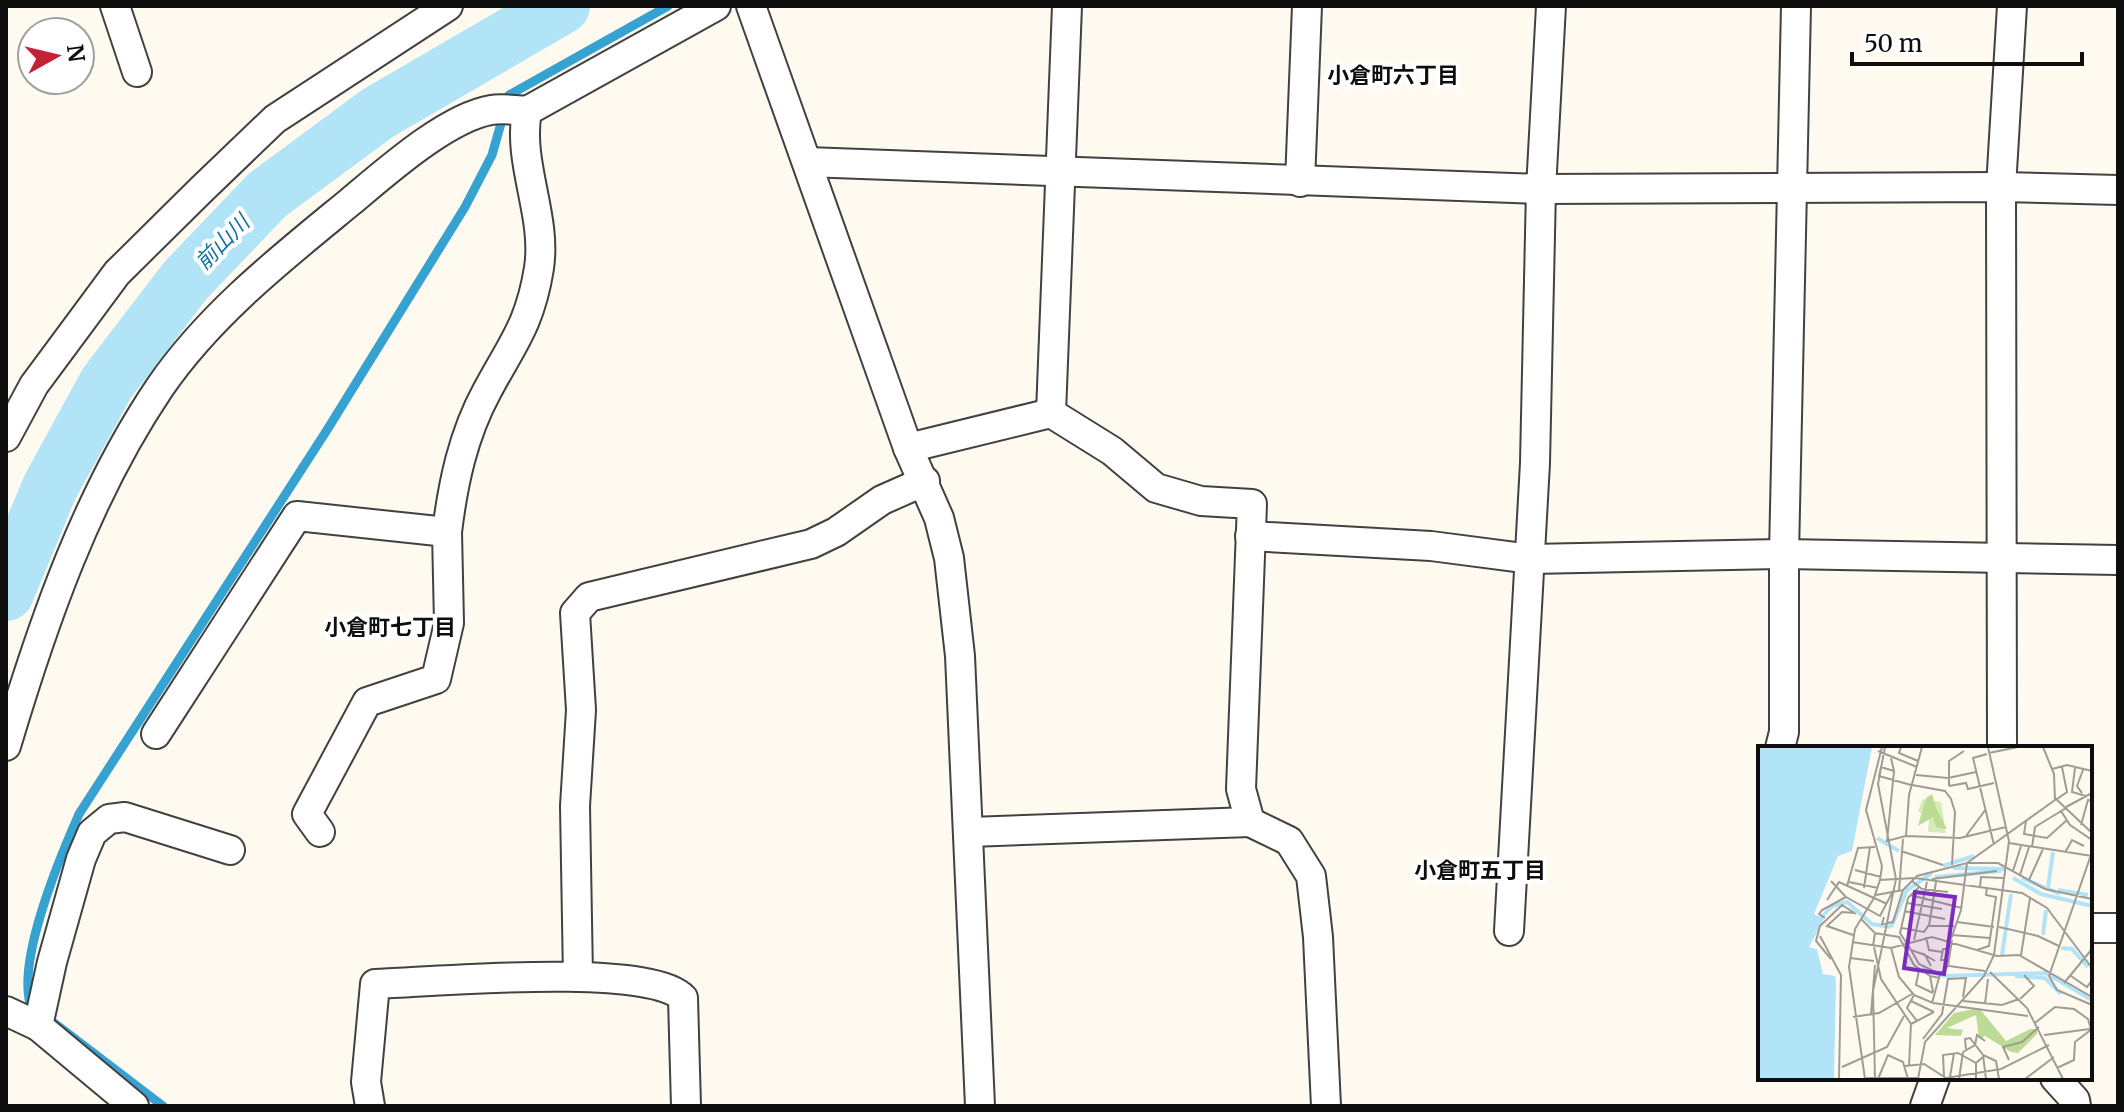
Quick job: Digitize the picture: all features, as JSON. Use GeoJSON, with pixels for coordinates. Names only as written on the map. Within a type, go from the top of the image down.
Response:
{"type":"FeatureCollection","features":[{"type":"Feature","properties":{"kind":"street"},"geometry":{"type":"LineString","coordinates":[[115,6],[137,72]]}},
{"type":"Feature","properties":{"kind":"street"},"geometry":{"type":"LineString","coordinates":[[9,419],[117,273],[275,119],[448,6]]}},
{"type":"Feature","properties":{"kind":"street"},"geometry":{"type":"LineString","coordinates":[[6,746],[28,673],[96,495],[161,385],[244,290],[381,176],[461,120],[492,110],[527,111],[716,6]]}},
{"type":"Feature","properties":{"kind":"street"},"geometry":{"type":"LineString","coordinates":[[751,6],[908,448],[939,518],[949,558],[960,656],[970,832],[980,1106]]}},
{"type":"Feature","properties":{"kind":"street"},"geometry":{"type":"LineString","coordinates":[[1051,413],[1067,6]]}},
{"type":"Feature","properties":{"kind":"street"},"geometry":{"type":"LineString","coordinates":[[1300,182],[1307,6]]}},
{"type":"Feature","properties":{"kind":"street"},"geometry":{"type":"LineString","coordinates":[[1509,931],[1530,559],[1541,189],[1551,6]]}},
{"type":"Feature","properties":{"kind":"street"},"geometry":{"type":"LineString","coordinates":[[1780,746],[1784,732],[1784,554],[1795,188],[1796,6]]}},
{"type":"Feature","properties":{"kind":"street"},"geometry":{"type":"LineString","coordinates":[[2002,746],[2001,187],[2012,6]]}},
{"type":"Feature","properties":{"kind":"street"},"geometry":{"type":"LineString","coordinates":[[320,832],[307,814],[367,702],[436,679],[449,623],[447,532],[453,475],[486,392],[515,346],[528,317],[540,266],[539,227],[523,134],[527,111]]}},
{"type":"Feature","properties":{"kind":"street"},"geometry":{"type":"LineString","coordinates":[[807,162],[1541,189],[2001,187],[2118,190]]}},
{"type":"Feature","properties":{"kind":"street"},"geometry":{"type":"LineString","coordinates":[[908,448],[1051,413],[1112,451],[1156,488],[1201,501],[1252,504],[1241,789],[1250,822]]}},
{"type":"Feature","properties":{"kind":"street"},"geometry":{"type":"LineString","coordinates":[[578,977],[575,806],[581,710],[575,613],[589,597],[811,544],[836,532],[882,500],[925,481]]}},
{"type":"Feature","properties":{"kind":"street"},"geometry":{"type":"LineString","coordinates":[[156,734],[297,516],[447,532]]}},
{"type":"Feature","properties":{"kind":"street"},"geometry":{"type":"LineString","coordinates":[[1250,536],[1431,546],[1530,559],[1784,554],[2118,560]]}},
{"type":"Feature","properties":{"kind":"street"},"geometry":{"type":"LineString","coordinates":[[38,1026],[52,962],[81,859],[92,833],[109,819],[125,817],[230,850]]}},
{"type":"Feature","properties":{"kind":"street"},"geometry":{"type":"LineString","coordinates":[[970,832],[1250,822],[1289,841],[1311,876],[1318,937],[1326,1106]]}},
{"type":"Feature","properties":{"kind":"street"},"geometry":{"type":"LineString","coordinates":[[2092,928],[2118,928]]}},
{"type":"Feature","properties":{"kind":"street"},"geometry":{"type":"LineString","coordinates":[[370,1106],[366,1082],[375,984],[578,977],[623,978],[667,986],[683,998],[686,1106]]}},
{"type":"Feature","properties":{"kind":"street"},"geometry":{"type":"LineString","coordinates":[[6,1011],[38,1026],[134,1106]]}},
{"type":"Feature","properties":{"kind":"street"},"geometry":{"type":"LineString","coordinates":[[1925,1106],[1934,1080]]}},
{"type":"Feature","properties":{"kind":"street"},"geometry":{"type":"LineString","coordinates":[[2057,1080],[2075,1100],[2076,1106]]}},
{"type":"Feature","properties":{"kind":"waterway","name":"前山川"},"geometry":{"type":"LineString","coordinates":[[6,593],[50,487],[107,383],[185,281],[267,195],[378,113],[562,6]]}},
{"type":"Feature","properties":{"kind":"waterway"},"geometry":{"type":"LineString","coordinates":[[32,1009],[28,990],[34,940],[51,883],[79,814],[327,430],[465,207],[492,155],[509,95],[668,6]]}},
{"type":"Feature","properties":{"kind":"waterway"},"geometry":{"type":"LineString","coordinates":[[45,1016],[163,1106]]}},
{"type":"Feature","properties":{"kind":"district","name":"小倉町六丁目"},"geometry":{"type":"Point","coordinates":[1393,75]}},
{"type":"Feature","properties":{"kind":"district","name":"小倉町七丁目"},"geometry":{"type":"Point","coordinates":[390,627]}},
{"type":"Feature","properties":{"kind":"district","name":"小倉町五丁目"},"geometry":{"type":"Point","coordinates":[1480,870]}}]}
